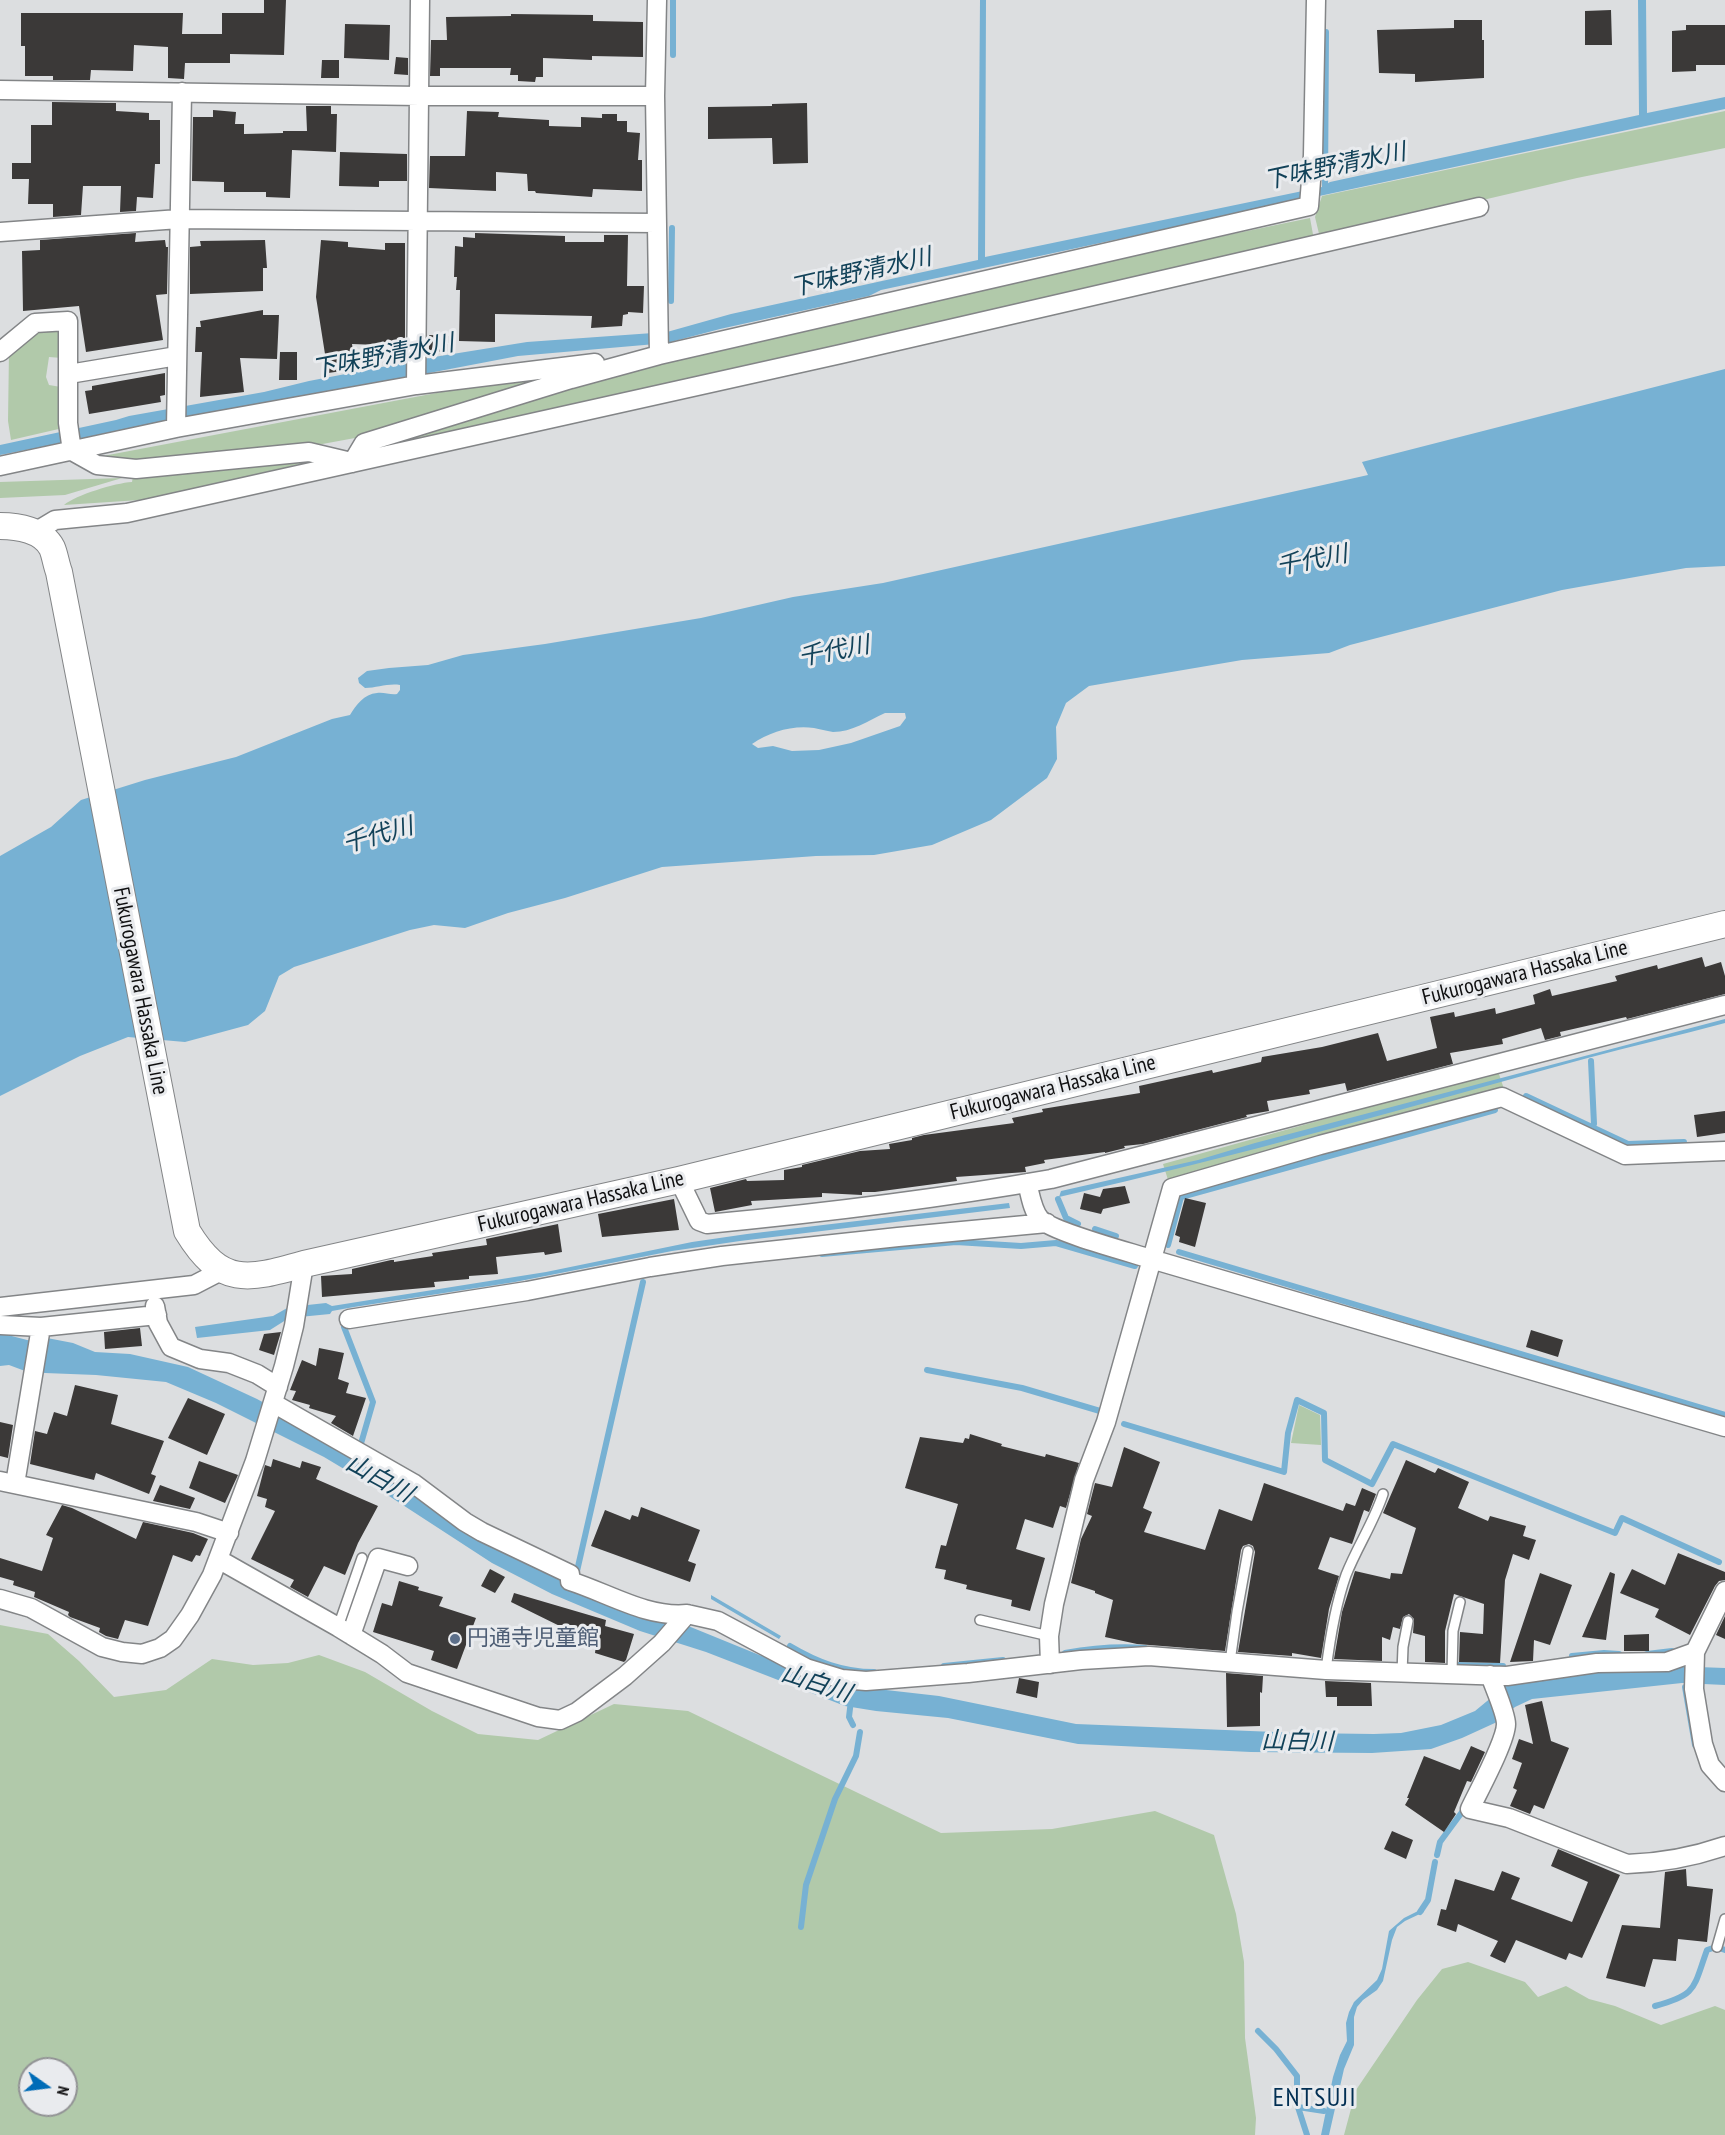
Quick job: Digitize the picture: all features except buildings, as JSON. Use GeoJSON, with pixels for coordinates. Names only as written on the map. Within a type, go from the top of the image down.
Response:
{"type":"FeatureCollection","features":[{"type":"Feature","properties":{"kind":"main road"},"geometry":{"type":"LineString","coordinates":[[0,526],[12,526],[43,539]]}},
{"type":"Feature","properties":{"kind":"main road","name":"Fukurogawara Hassaka Line"},"geometry":{"type":"LineString","coordinates":[[43,539],[59,572],[187,1230],[197,1247],[216,1266],[240,1276],[260,1276],[304,1264],[679,1180],[1725,924]]}},
{"type":"Feature","properties":{"kind":"street"},"geometry":{"type":"LineString","coordinates":[[417,385],[420,0]]}},
{"type":"Feature","properties":{"kind":"street"},"geometry":{"type":"LineString","coordinates":[[657,0],[655,96],[659,355]]}},
{"type":"Feature","properties":{"kind":"street"},"geometry":{"type":"LineString","coordinates":[[352,463],[364,443],[571,379],[659,355],[1309,206],[1313,155],[1316,0]]}},
{"type":"Feature","properties":{"kind":"street"},"geometry":{"type":"LineString","coordinates":[[0,90],[420,96],[655,96]]}},
{"type":"Feature","properties":{"kind":"street"},"geometry":{"type":"LineString","coordinates":[[176,428],[182,92]]}},
{"type":"Feature","properties":{"kind":"street"},"geometry":{"type":"LineString","coordinates":[[43,539],[55,520],[127,513],[829,357],[1479,207]]}},
{"type":"Feature","properties":{"kind":"street"},"geometry":{"type":"LineString","coordinates":[[0,232],[179,219],[656,223]]}},
{"type":"Feature","properties":{"kind":"street"},"geometry":{"type":"LineString","coordinates":[[0,352],[35,323],[68,321],[68,423],[72,451]]}},
{"type":"Feature","properties":{"kind":"street"},"geometry":{"type":"LineString","coordinates":[[0,466],[176,428],[417,385],[659,355]]}},
{"type":"Feature","properties":{"kind":"street"},"geometry":{"type":"LineString","coordinates":[[69,374],[177,356]]}},
{"type":"Feature","properties":{"kind":"street"},"geometry":{"type":"LineString","coordinates":[[72,451],[97,465],[136,469],[309,452],[352,463]]}},
{"type":"Feature","properties":{"kind":"street"},"geometry":{"type":"LineString","coordinates":[[679,1180],[699,1221],[707,1224],[966,1194],[1051,1179],[1725,1005]]}},
{"type":"Feature","properties":{"kind":"street"},"geometry":{"type":"LineString","coordinates":[[1050,1664],[1049,1636],[1054,1604],[1084,1480],[1106,1422],[1172,1188],[1308,1148],[1502,1097],[1625,1155],[1725,1151]]}},
{"type":"Feature","properties":{"kind":"street"},"geometry":{"type":"LineString","coordinates":[[1027,1183],[1041,1220],[1068,1233],[1725,1427]]}},
{"type":"Feature","properties":{"kind":"street"},"geometry":{"type":"LineString","coordinates":[[349,1319],[527,1292],[650,1267],[722,1256],[1047,1223]]}},
{"type":"Feature","properties":{"kind":"street"},"geometry":{"type":"LineString","coordinates":[[0,1599],[32,1608],[102,1647],[122,1652],[142,1654],[160,1648],[173,1639],[190,1615],[218,1559],[265,1430],[294,1326],[304,1264]]}},
{"type":"Feature","properties":{"kind":"street"},"geometry":{"type":"LineString","coordinates":[[0,1307],[194,1285],[216,1266]]}},
{"type":"Feature","properties":{"kind":"street"},"geometry":{"type":"LineString","coordinates":[[152,1290],[158,1323],[171,1347],[200,1359],[229,1363],[257,1374],[275,1399],[413,1483],[482,1532],[564,1570],[570,1574],[570,1581],[656,1613],[718,1621],[806,1668],[842,1679],[866,1682],[1080,1660],[1149,1656],[1326,1670],[1508,1676],[1597,1663],[1667,1662],[1695,1656]]}},
{"type":"Feature","properties":{"kind":"street"},"geometry":{"type":"LineString","coordinates":[[0,1325],[40,1332],[157,1316]]}},
{"type":"Feature","properties":{"kind":"street"},"geometry":{"type":"LineString","coordinates":[[40,1332],[33,1379],[7,1483],[196,1522],[229,1533]]}},
{"type":"Feature","properties":{"kind":"street"},"geometry":{"type":"LineString","coordinates":[[344,1631],[378,1558],[408,1566]]}},
{"type":"Feature","properties":{"kind":"street"},"geometry":{"type":"LineString","coordinates":[[218,1559],[344,1631],[406,1673],[538,1717],[560,1720],[577,1712],[625,1676],[662,1643],[684,1617]]}},
{"type":"Feature","properties":{"kind":"street"},"geometry":{"type":"LineString","coordinates":[[1725,1591],[1695,1656],[1694,1689],[1703,1743],[1710,1766],[1725,1782]]}},
{"type":"Feature","properties":{"kind":"street"},"geometry":{"type":"LineString","coordinates":[[1490,1675],[1506,1723],[1487,1776],[1470,1809],[1509,1818],[1627,1864],[1645,1864],[1696,1856],[1725,1846]]}},
{"type":"Feature","properties":{"kind":"lane"},"geometry":{"type":"LineString","coordinates":[[1326,1670],[1330,1633],[1347,1574],[1378,1510],[1383,1494]]}},
{"type":"Feature","properties":{"kind":"lane"},"geometry":{"type":"LineString","coordinates":[[1230,1662],[1248,1551]]}},
{"type":"Feature","properties":{"kind":"lane"},"geometry":{"type":"LineString","coordinates":[[344,1631],[362,1558]]}},
{"type":"Feature","properties":{"kind":"lane"},"geometry":{"type":"LineString","coordinates":[[1452,1674],[1453,1631],[1460,1602]]}},
{"type":"Feature","properties":{"kind":"lane"},"geometry":{"type":"LineString","coordinates":[[980,1620],[1049,1636]]}},
{"type":"Feature","properties":{"kind":"lane"},"geometry":{"type":"LineString","coordinates":[[1402,1672],[1403,1647],[1408,1621]]}},
{"type":"Feature","properties":{"kind":"lane"},"geometry":{"type":"LineString","coordinates":[[1717,1947],[1725,1919]]}},
{"type":"Feature","properties":{"kind":"green space"},"geometry":{"type":"Polygon","coordinates":[[[1725,111],[1725,148],[1577,178],[1320,238],[1315,217],[1322,196],[1725,111]]]}},
{"type":"Feature","properties":{"kind":"green space"},"geometry":{"type":"Polygon","coordinates":[[[1310,218],[1314,240],[371,451],[586,380],[1170,247],[1310,218]]]}},
{"type":"Feature","properties":{"kind":"green space"},"geometry":{"type":"Polygon","coordinates":[[[34,328],[64,328],[62,358],[49,357],[46,377],[49,385],[61,387],[63,428],[11,440],[8,421],[9,351],[34,328]]]}},
{"type":"Feature","properties":{"kind":"green space"},"geometry":{"type":"Polygon","coordinates":[[[565,373],[355,438],[317,445],[138,461],[106,461],[103,456],[468,387],[565,373]]]}},
{"type":"Feature","properties":{"kind":"green space"},"geometry":{"type":"Polygon","coordinates":[[[317,460],[155,499],[64,505],[96,490],[132,482],[133,476],[317,460]]]}},
{"type":"Feature","properties":{"kind":"green space"},"geometry":{"type":"Polygon","coordinates":[[[122,478],[65,495],[0,498],[0,482],[122,478]]]}},
{"type":"Feature","properties":{"kind":"green space"},"geometry":{"type":"Polygon","coordinates":[[[1498,1071],[1505,1092],[1169,1183],[1163,1164],[1498,1071]]]}},
{"type":"Feature","properties":{"kind":"green space"},"geometry":{"type":"Polygon","coordinates":[[[1299,1405],[1320,1415],[1321,1445],[1291,1443],[1299,1405]]]}},
{"type":"Feature","properties":{"kind":"green space"},"geometry":{"type":"Polygon","coordinates":[[[0,1625],[48,1634],[79,1661],[114,1697],[166,1690],[212,1659],[253,1665],[288,1663],[319,1655],[365,1672],[432,1711],[478,1734],[538,1740],[614,1704],[688,1711],[941,1833],[1052,1829],[1155,1811],[1214,1835],[1236,1914],[1244,1962],[1245,2038],[1256,2118],[1255,2135],[0,2135],[0,1625]]]}},
{"type":"Feature","properties":{"kind":"green space"},"geometry":{"type":"Polygon","coordinates":[[[1468,1962],[1525,1982],[1538,1997],[1566,1986],[1589,1999],[1615,2006],[1661,2025],[1715,2006],[1725,2010],[1725,2135],[1344,2135],[1356,2090],[1417,2000],[1442,1969],[1468,1962]]]}},
{"type":"Feature","properties":{"kind":"water"},"geometry":{"type":"Polygon","coordinates":[[[980,0],[986,0],[985,257],[1322,187],[1330,182],[1639,115],[1638,0],[1646,0],[1647,113],[1725,97],[1725,109],[881,290],[869,296],[667,343],[518,356],[0,455],[0,445],[129,416],[264,392],[434,357],[527,342],[667,332],[731,314],[978,260],[980,0]]]}},
{"type":"Feature","properties":{"kind":"water","name":"千代川"},"geometry":{"type":"Polygon","coordinates":[[[1725,369],[1725,566],[1686,568],[1562,590],[1350,645],[1329,653],[1242,660],[1089,686],[1066,703],[1056,727],[1057,759],[1047,778],[991,820],[932,845],[874,855],[816,856],[662,867],[465,928],[434,925],[410,930],[294,967],[279,976],[265,1011],[248,1025],[185,1042],[128,1037],[80,1056],[0,1096],[0,856],[51,827],[81,800],[145,780],[236,757],[332,719],[350,715],[368,695],[397,694],[400,690],[400,685],[365,688],[359,683],[358,678],[367,671],[428,665],[463,655],[701,618],[793,597],[883,583],[1368,475],[1362,462],[1725,369]],[[885,713],[860,726],[840,732],[806,727],[789,729],[766,736],[752,744],[758,748],[773,746],[792,751],[819,750],[851,743],[900,726],[906,718],[905,713],[885,713]]]}},
{"type":"Feature","properties":{"kind":"water"},"geometry":{"type":"Polygon","coordinates":[[[1725,1019],[1725,1023],[1602,1054],[1322,1131],[1059,1197],[1061,1191],[1198,1160],[1725,1019]]]}},
{"type":"Feature","properties":{"kind":"water"},"geometry":{"type":"Polygon","coordinates":[[[1009,1203],[1010,1208],[672,1251],[515,1282],[354,1307],[332,1311],[330,1314],[289,1318],[270,1330],[197,1338],[195,1327],[273,1316],[289,1307],[326,1303],[332,1306],[546,1272],[692,1242],[1009,1203]]]}},
{"type":"Feature","properties":{"kind":"water","name":"山白川"},"geometry":{"type":"Polygon","coordinates":[[[0,1333],[31,1341],[47,1338],[73,1343],[95,1352],[130,1354],[188,1367],[257,1399],[344,1447],[467,1528],[671,1619],[806,1674],[842,1685],[939,1696],[1076,1724],[1374,1734],[1401,1733],[1441,1725],[1475,1711],[1503,1685],[1545,1677],[1670,1666],[1725,1668],[1725,1685],[1682,1683],[1532,1699],[1515,1707],[1497,1722],[1431,1749],[1372,1753],[1251,1752],[1078,1744],[948,1718],[845,1706],[706,1652],[640,1631],[552,1594],[492,1563],[324,1457],[216,1403],[166,1382],[45,1373],[25,1371],[9,1365],[0,1366],[0,1333]]]}},
{"type":"Feature","properties":{"kind":"water"},"geometry":{"type":"Polygon","coordinates":[[[711,1595],[781,1636],[779,1639],[711,1599],[711,1595]]]}},
{"type":"Feature","properties":{"kind":"water"},"geometry":{"type":"Polygon","coordinates":[[[1424,1908],[1424,1912],[1397,1927],[1383,1981],[1377,1990],[1357,2007],[1354,2017],[1354,2045],[1344,2069],[1329,2135],[1321,2135],[1333,2077],[1347,2041],[1346,2023],[1349,2012],[1354,2002],[1377,1980],[1382,1969],[1389,1931],[1404,1918],[1424,1908]]]}},
{"type":"Feature","properties":{"kind":"waterway"},"geometry":{"type":"LineString","coordinates":[[673,0],[673,55]]}},
{"type":"Feature","properties":{"kind":"waterway","name":"下味野清水川"},"geometry":{"type":"LineString","coordinates":[[1325,189],[1326,32]]}},
{"type":"Feature","properties":{"kind":"waterway"},"geometry":{"type":"LineString","coordinates":[[671,301],[672,228]]}},
{"type":"Feature","properties":{"kind":"waterway"},"geometry":{"type":"LineString","coordinates":[[1591,1061],[1594,1124]]}},
{"type":"Feature","properties":{"kind":"waterway"},"geometry":{"type":"LineString","coordinates":[[1526,1096],[1628,1144],[1684,1142]]}},
{"type":"Feature","properties":{"kind":"waterway"},"geometry":{"type":"LineString","coordinates":[[1168,1245],[1181,1197],[1495,1110]]}},
{"type":"Feature","properties":{"kind":"waterway"},"geometry":{"type":"LineString","coordinates":[[1058,1199],[1066,1218],[1078,1224]]}},
{"type":"Feature","properties":{"kind":"waterway"},"geometry":{"type":"LineString","coordinates":[[1095,1229],[1116,1236]]}},
{"type":"Feature","properties":{"kind":"waterway"},"geometry":{"type":"LineString","coordinates":[[822,1254],[956,1242],[1021,1246],[1056,1243],[1135,1266]]}},
{"type":"Feature","properties":{"kind":"waterway"},"geometry":{"type":"LineString","coordinates":[[1179,1252],[1725,1415]]}},
{"type":"Feature","properties":{"kind":"waterway"},"geometry":{"type":"LineString","coordinates":[[577,1571],[643,1282]]}},
{"type":"Feature","properties":{"kind":"waterway","name":"山白川"},"geometry":{"type":"LineString","coordinates":[[344,1327],[373,1402],[360,1447]]}},
{"type":"Feature","properties":{"kind":"waterway"},"geometry":{"type":"LineString","coordinates":[[927,1370],[1022,1388],[1100,1411]]}},
{"type":"Feature","properties":{"kind":"waterway"},"geometry":{"type":"LineString","coordinates":[[1124,1424],[1284,1472],[1288,1433],[1297,1400],[1324,1413],[1325,1460],[1372,1484],[1393,1444],[1615,1533],[1622,1518],[1719,1562]]}},
{"type":"Feature","properties":{"kind":"waterway","name":"山白川"},"geometry":{"type":"LineString","coordinates":[[790,1646],[830,1665],[874,1672]]}},
{"type":"Feature","properties":{"kind":"waterway"},"geometry":{"type":"LineString","coordinates":[[1065,1653],[1105,1648],[1145,1648]]}},
{"type":"Feature","properties":{"kind":"waterway"},"geometry":{"type":"LineString","coordinates":[[1647,1654],[1672,1651]]}},
{"type":"Feature","properties":{"kind":"waterway"},"geometry":{"type":"LineString","coordinates":[[1572,1656],[1619,1654]]}},
{"type":"Feature","properties":{"kind":"waterway"},"geometry":{"type":"LineString","coordinates":[[944,1666],[1003,1660]]}},
{"type":"Feature","properties":{"kind":"waterway"},"geometry":{"type":"LineString","coordinates":[[1455,1665],[1503,1666]]}},
{"type":"Feature","properties":{"kind":"waterway"},"geometry":{"type":"LineString","coordinates":[[1685,1687],[1695,1745]]}},
{"type":"Feature","properties":{"kind":"waterway","name":"山白川"},"geometry":{"type":"LineString","coordinates":[[851,1700],[849,1717],[853,1725]]}},
{"type":"Feature","properties":{"kind":"waterway"},"geometry":{"type":"LineString","coordinates":[[801,1927],[806,1885],[835,1799],[856,1756],[860,1732]]}},
{"type":"Feature","properties":{"kind":"waterway"},"geometry":{"type":"LineString","coordinates":[[1437,1855],[1440,1842],[1465,1808]]}},
{"type":"Feature","properties":{"kind":"waterway"},"geometry":{"type":"LineString","coordinates":[[1420,1912],[1428,1900],[1435,1862]]}},
{"type":"Feature","properties":{"kind":"waterway"},"geometry":{"type":"LineString","coordinates":[[1655,2006],[1686,1994],[1699,1974],[1707,1950],[1713,1948]]}},
{"type":"Feature","properties":{"kind":"waterway"},"geometry":{"type":"LineString","coordinates":[[1258,2031],[1276,2049],[1297,2076],[1297,2104],[1307,2135]]}},
{"type":"Feature","properties":{"kind":"waterway"},"geometry":{"type":"LineString","coordinates":[[1298,2107],[1324,2111]]}},
{"type":"Feature","properties":{"kind":"place","name":"円通寺児童館"},"geometry":{"type":"Point","coordinates":[455,1639]}},
{"type":"Feature","properties":{"kind":"district","name":"ENTSUJI"},"geometry":{"type":"Point","coordinates":[1315,2099]}}]}
